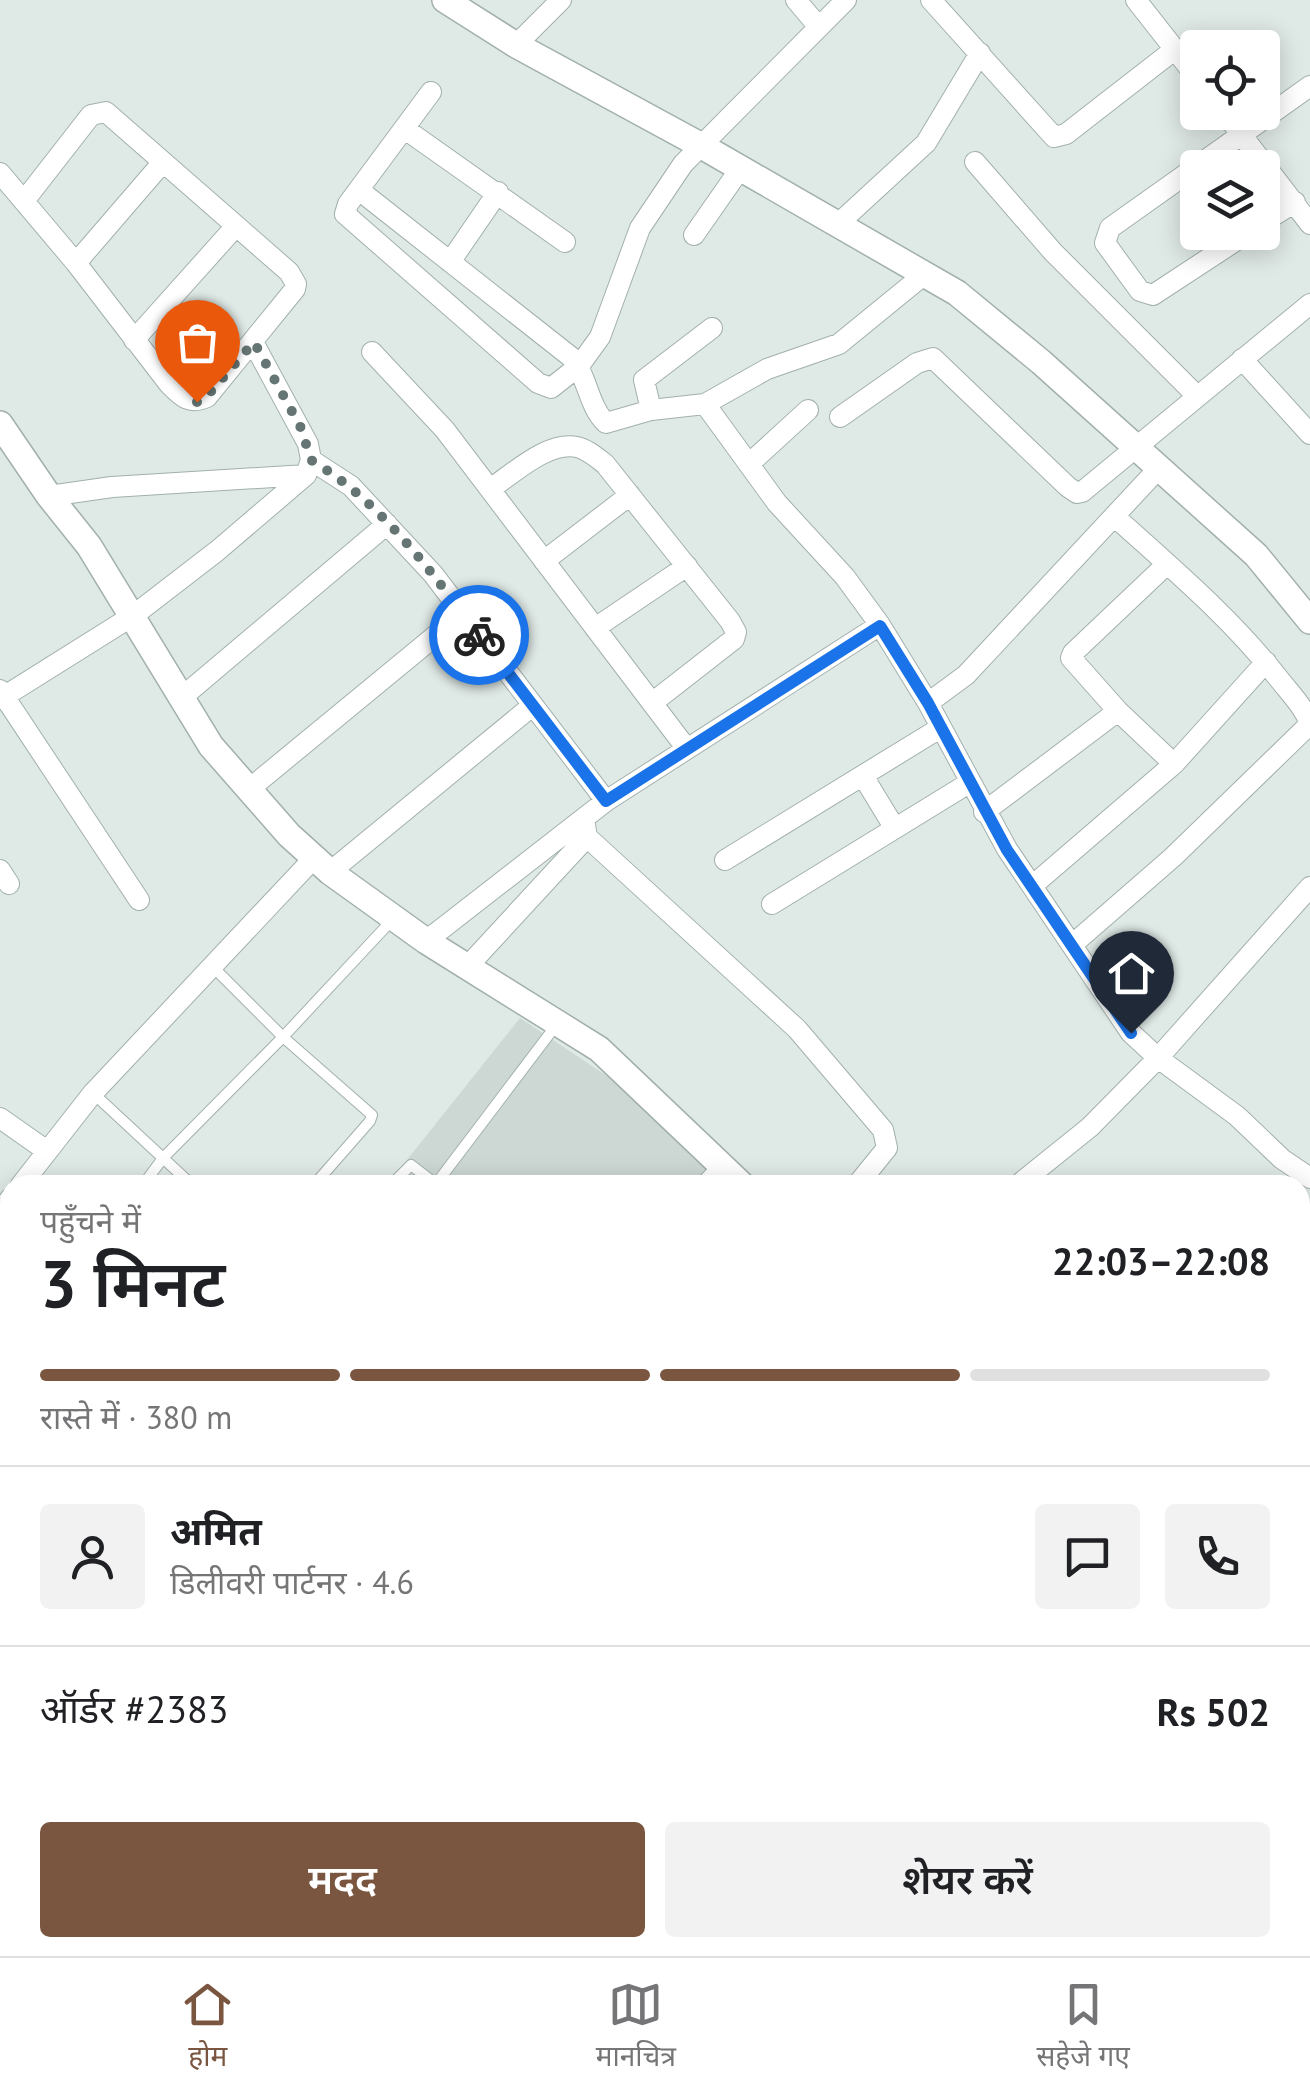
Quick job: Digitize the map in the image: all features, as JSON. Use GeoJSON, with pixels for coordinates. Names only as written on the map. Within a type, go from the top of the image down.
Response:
{"type":"FeatureCollection","features":[{"type":"Feature","properties":{"kind":"street"},"geometry":{"type":"LineString","coordinates":[[445,0],[516,45],[926,273],[987,316],[1256,555],[1310,620]]}},
{"type":"Feature","properties":{"kind":"street"},"geometry":{"type":"LineString","coordinates":[[516,45],[561,0]]}},
{"type":"Feature","properties":{"kind":"street"},"geometry":{"type":"LineString","coordinates":[[796,0],[818,26]]}},
{"type":"Feature","properties":{"kind":"street"},"geometry":{"type":"LineString","coordinates":[[431,92],[345,210],[352,222],[538,384],[551,388],[579,366],[606,326],[648,212],[700,145],[846,0]]}},
{"type":"Feature","properties":{"kind":"street"},"geometry":{"type":"LineString","coordinates":[[931,0],[1057,138],[1174,50]]}},
{"type":"Feature","properties":{"kind":"street"},"geometry":{"type":"LineString","coordinates":[[1136,0],[1180,57]]}},
{"type":"Feature","properties":{"kind":"street"},"geometry":{"type":"LineString","coordinates":[[838,224],[930,139],[980,53]]}},
{"type":"Feature","properties":{"kind":"street"},"geometry":{"type":"LineString","coordinates":[[1221,150],[1310,86]]}},
{"type":"Feature","properties":{"kind":"street"},"geometry":{"type":"LineString","coordinates":[[0,173],[76,263],[169,384],[192,402],[207,396],[290,298],[296,284],[289,272],[111,114],[95,112],[24,200]]}},
{"type":"Feature","properties":{"kind":"street"},"geometry":{"type":"LineString","coordinates":[[405,129],[565,242]]}},
{"type":"Feature","properties":{"kind":"street"},"geometry":{"type":"LineString","coordinates":[[1238,130],[1310,224]]}},
{"type":"Feature","properties":{"kind":"street"},"geometry":{"type":"LineString","coordinates":[[76,263],[163,162]]}},
{"type":"Feature","properties":{"kind":"street"},"geometry":{"type":"LineString","coordinates":[[975,162],[1053,252],[1197,396]]}},
{"type":"Feature","properties":{"kind":"street"},"geometry":{"type":"LineString","coordinates":[[694,235],[740,168]]}},
{"type":"Feature","properties":{"kind":"street"},"geometry":{"type":"LineString","coordinates":[[1180,179],[1110,228],[1105,243],[1140,290],[1153,295],[1221,250]]}},
{"type":"Feature","properties":{"kind":"street"},"geometry":{"type":"LineString","coordinates":[[359,190],[579,366],[604,422],[651,410],[705,404],[767,369],[839,344],[926,273]]}},
{"type":"Feature","properties":{"kind":"street"},"geometry":{"type":"LineString","coordinates":[[450,262],[498,192]]}},
{"type":"Feature","properties":{"kind":"street"},"geometry":{"type":"LineString","coordinates":[[1280,212],[1295,202]]}},
{"type":"Feature","properties":{"kind":"street"},"geometry":{"type":"LineString","coordinates":[[134,340],[236,226]]}},
{"type":"Feature","properties":{"kind":"street"},"geometry":{"type":"LineString","coordinates":[[840,417],[917,363],[932,358],[1074,492],[1082,492],[1310,304]]}},
{"type":"Feature","properties":{"kind":"street"},"geometry":{"type":"LineString","coordinates":[[651,410],[644,380],[712,328]]}},
{"type":"Feature","properties":{"kind":"street"},"geometry":{"type":"LineString","coordinates":[[254,342],[301,428],[308,468]]}},
{"type":"Feature","properties":{"kind":"street"},"geometry":{"type":"LineString","coordinates":[[372,352],[445,430],[687,750]]}},
{"type":"Feature","properties":{"kind":"street"},"geometry":{"type":"LineString","coordinates":[[1242,359],[1310,434]]}},
{"type":"Feature","properties":{"kind":"street"},"geometry":{"type":"LineString","coordinates":[[705,404],[777,503],[845,577],[880,626],[928,703],[984,812],[1131,1033],[1306,1175]]}},
{"type":"Feature","properties":{"kind":"street"},"geometry":{"type":"LineString","coordinates":[[748,464],[808,410]]}},
{"type":"Feature","properties":{"kind":"street"},"geometry":{"type":"LineString","coordinates":[[2,430],[89,546],[211,746],[248,790],[322,865],[426,940],[599,1049],[732,1175]]}},
{"type":"Feature","properties":{"kind":"street"},"geometry":{"type":"LineString","coordinates":[[490,489],[540,456],[577,447],[604,464],[730,621],[736,635],[652,703]]}},
{"type":"Feature","properties":{"kind":"street"},"geometry":{"type":"LineString","coordinates":[[139,900],[1,695],[134,615],[217,551],[308,468]]}},
{"type":"Feature","properties":{"kind":"street"},"geometry":{"type":"LineString","coordinates":[[49,496],[308,468],[351,486],[463,614],[606,801]]}},
{"type":"Feature","properties":{"kind":"street"},"geometry":{"type":"LineString","coordinates":[[928,703],[966,675],[1158,468]]}},
{"type":"Feature","properties":{"kind":"street"},"geometry":{"type":"LineString","coordinates":[[544,561],[630,496]]}},
{"type":"Feature","properties":{"kind":"street"},"geometry":{"type":"LineString","coordinates":[[1073,944],[1173,857],[1308,729],[1309,719],[1224,614],[1114,516]]}},
{"type":"Feature","properties":{"kind":"street"},"geometry":{"type":"LineString","coordinates":[[181,698],[388,524]]}},
{"type":"Feature","properties":{"kind":"street"},"geometry":{"type":"LineString","coordinates":[[1167,564],[1072,655],[1073,661],[1118,711],[1174,764]]}},
{"type":"Feature","properties":{"kind":"street"},"geometry":{"type":"LineString","coordinates":[[595,628],[686,566]]}},
{"type":"Feature","properties":{"kind":"street"},"geometry":{"type":"LineString","coordinates":[[248,790],[463,614]]}},
{"type":"Feature","properties":{"kind":"street"},"geometry":{"type":"LineString","coordinates":[[467,967],[606,801],[880,626]]}},
{"type":"Feature","properties":{"kind":"street"},"geometry":{"type":"LineString","coordinates":[[1032,886],[1174,764],[1266,662]]}},
{"type":"Feature","properties":{"kind":"street"},"geometry":{"type":"LineString","coordinates":[[28,1175],[93,1094],[211,964],[322,865],[532,706]]}},
{"type":"Feature","properties":{"kind":"street"},"geometry":{"type":"LineString","coordinates":[[984,812],[1118,711]]}},
{"type":"Feature","properties":{"kind":"street"},"geometry":{"type":"LineString","coordinates":[[725,860],[940,728]]}},
{"type":"Feature","properties":{"kind":"street"},"geometry":{"type":"LineString","coordinates":[[863,776],[894,827]]}},
{"type":"Feature","properties":{"kind":"street"},"geometry":{"type":"LineString","coordinates":[[772,904],[969,783]]}},
{"type":"Feature","properties":{"kind":"street"},"geometry":{"type":"LineString","coordinates":[[426,940],[584,828]]}},
{"type":"Feature","properties":{"kind":"street"},"geometry":{"type":"LineString","coordinates":[[584,828],[798,1028],[883,1130],[887,1148],[865,1175]]}},
{"type":"Feature","properties":{"kind":"street"},"geometry":{"type":"LineString","coordinates":[[1030,1175],[1090,1127],[1158,1058],[1310,887]]}},
{"type":"Feature","properties":{"kind":"street"},"geometry":{"type":"LineString","coordinates":[[0,1118],[47,1151]]}},
{"type":"Feature","properties":{"kind":"lane"},"geometry":{"type":"LineString","coordinates":[[150,1175],[394,918]]}},
{"type":"Feature","properties":{"kind":"lane"},"geometry":{"type":"LineString","coordinates":[[211,964],[283,1037],[372,1115],[322,1175]]}},
{"type":"Feature","properties":{"kind":"lane"},"geometry":{"type":"LineString","coordinates":[[445,1175],[558,1024]]}},
{"type":"Feature","properties":{"kind":"lane"},"geometry":{"type":"LineString","coordinates":[[93,1094],[181,1175]]}},
{"type":"Feature","properties":{"kind":"lane"},"geometry":{"type":"LineString","coordinates":[[401,1175],[411,1164],[425,1175]]}},
{"type":"Feature","properties":{"kind":"lane"},"geometry":{"type":"LineString","coordinates":[[709,1175],[720,1164]]}},
{"type":"Feature","properties":{"kind":"shaded area"},"geometry":{"type":"Polygon","coordinates":[[[520,1018],[613,1080],[714,1175],[395,1175],[520,1018]]]}},
{"type":"Feature","properties":{"kind":"way so far"},"geometry":{"type":"LineString","coordinates":[[197,402],[207,396],[254,342],[301,428],[311,460],[363,497],[433,574],[479,635]]}},
{"type":"Feature","properties":{"kind":"route"},"geometry":{"type":"LineString","coordinates":[[479,635],[606,801],[880,626],[928,703],[1007,850],[1131,1033]]}}]}
